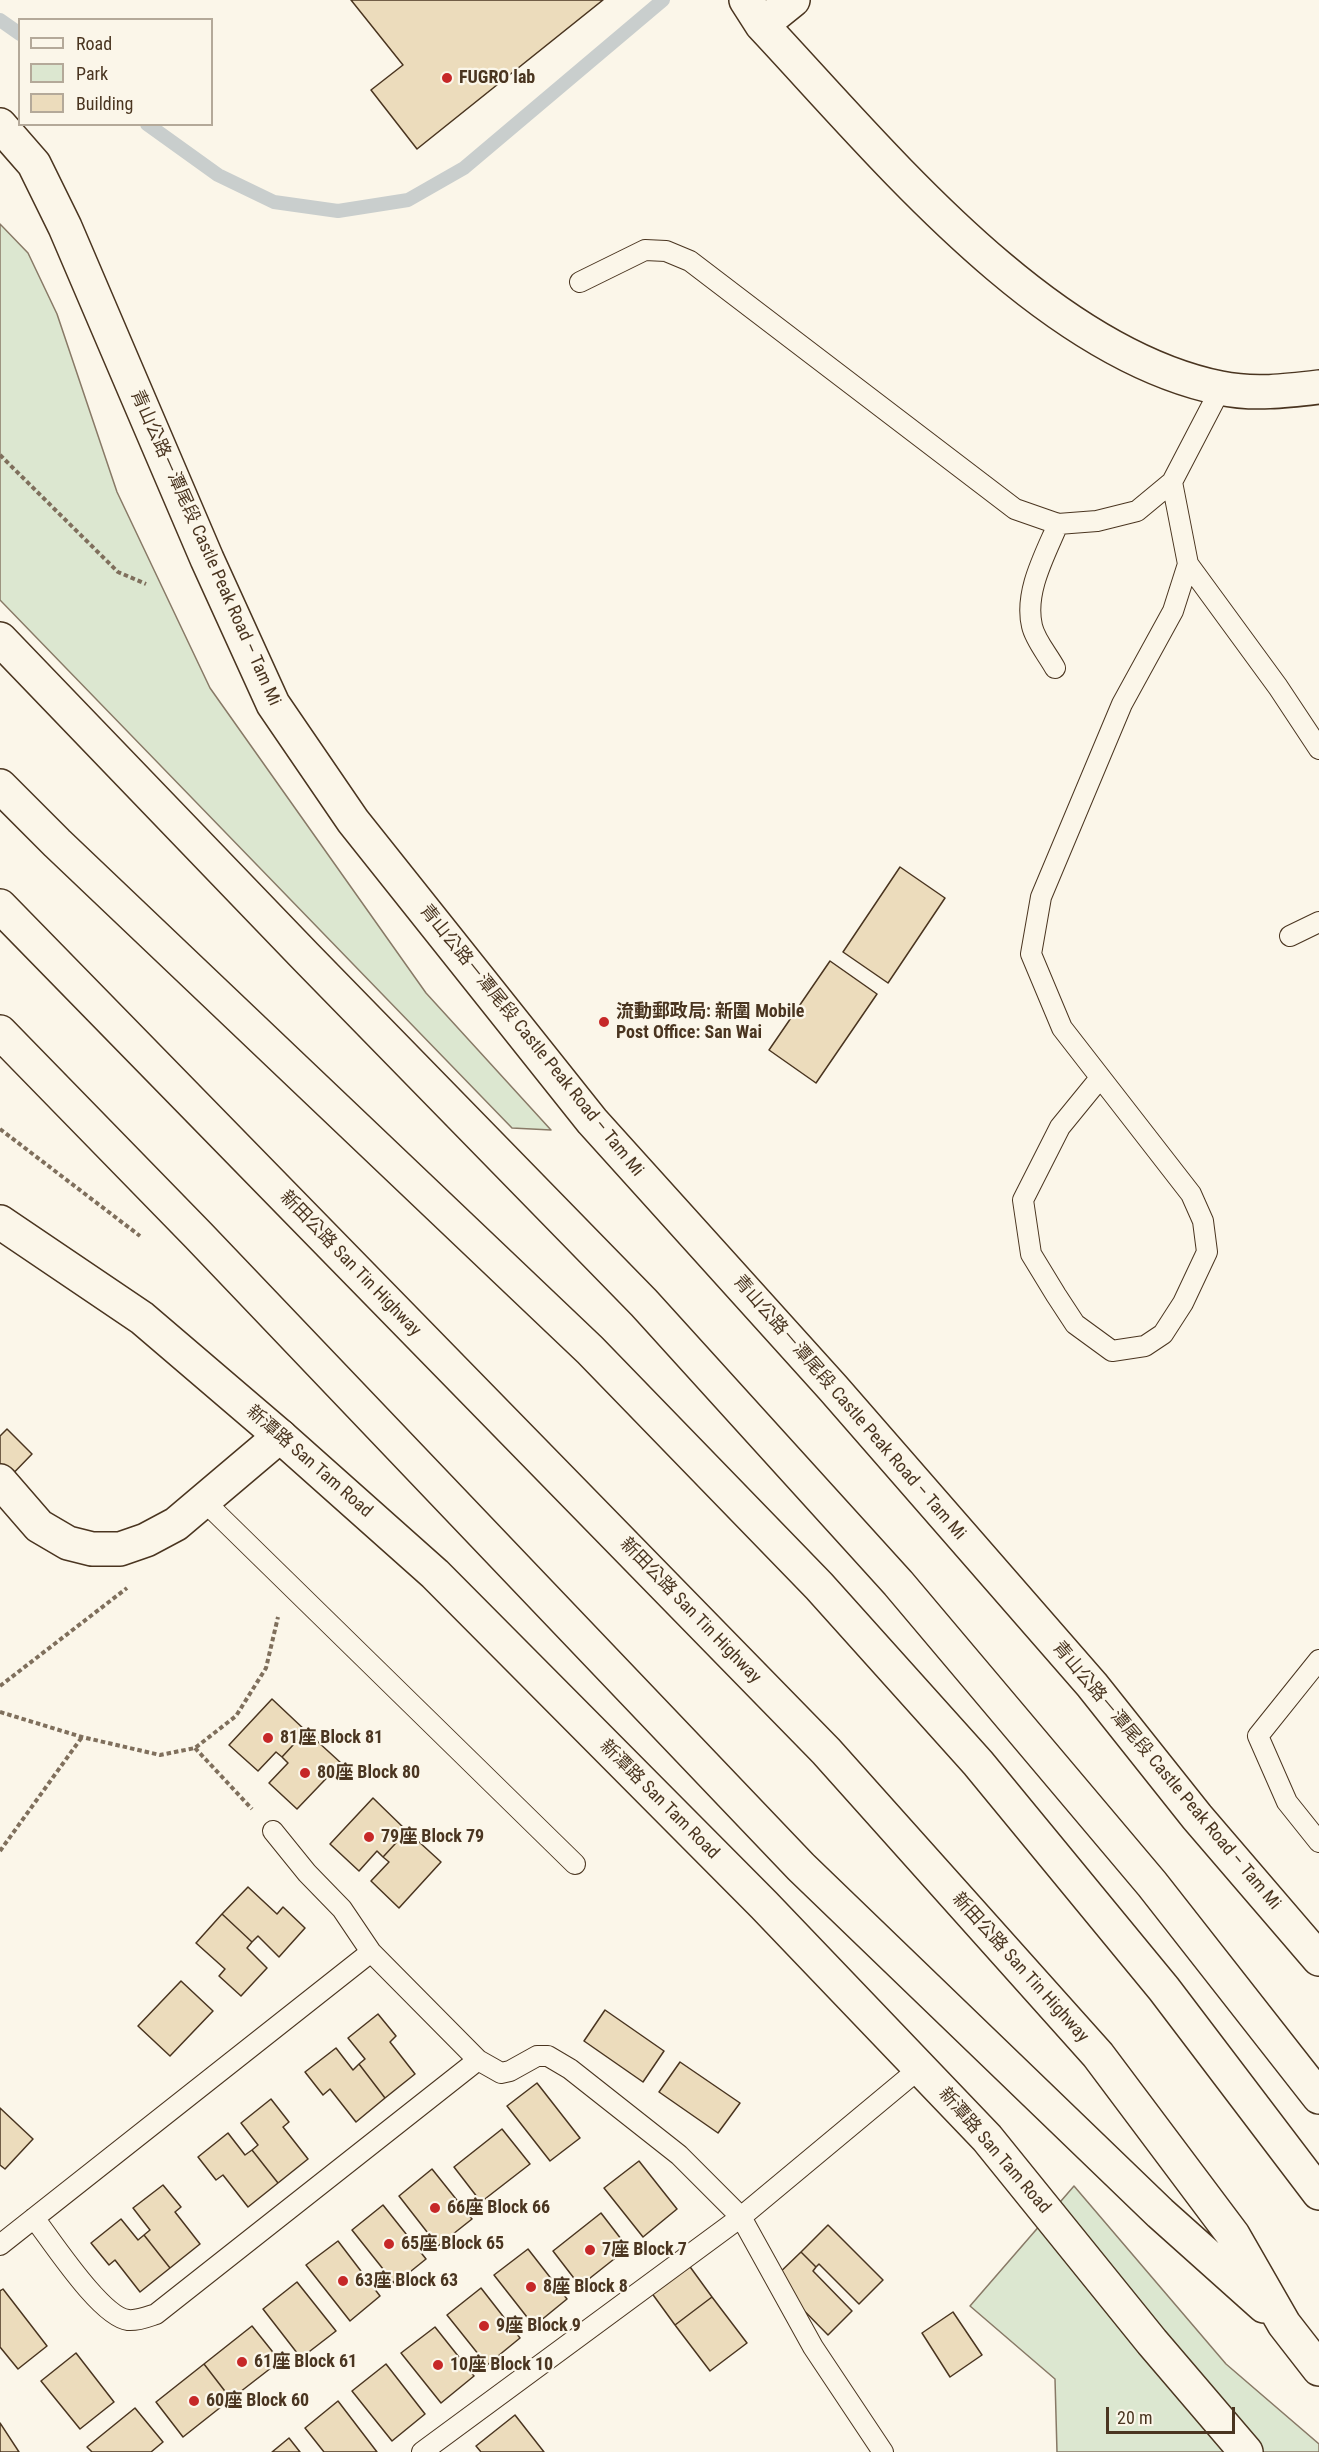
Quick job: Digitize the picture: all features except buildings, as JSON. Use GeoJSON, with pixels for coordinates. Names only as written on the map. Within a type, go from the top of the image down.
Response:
{"type":"FeatureCollection","features":[{"type":"Feature","properties":{"kind":"main road"},"geometry":{"type":"LineString","coordinates":[[793,0],[754,13],[913,187],[1000,268],[1078,327],[1137,358],[1178,376],[1221,388],[1268,393],[1319,387]]}},
{"type":"Feature","properties":{"kind":"main road","name":"青山公路－潭尾段 Castle Peak Road – Tam Mi"},"geometry":{"type":"LineString","coordinates":[[0,125],[34,164],[65,227],[202,548],[273,704],[353,821],[592,1121],[833,1388],[1092,1685],[1197,1817],[1319,1959]]}},
{"type":"Feature","properties":{"kind":"main road"},"geometry":{"type":"LineString","coordinates":[[0,639],[644,1303],[890,1574],[1152,1884],[1319,2097]]}},
{"type":"Feature","properties":{"kind":"main road"},"geometry":{"type":"LineString","coordinates":[[0,786],[65,852],[590,1350],[819,1586],[978,1763],[1135,1953],[1319,2193]]}},
{"type":"Feature","properties":{"kind":"main road","name":"新田公路 San Tin Highway"},"geometry":{"type":"LineString","coordinates":[[0,906],[826,1751],[1098,2055],[1233,2235],[1284,2324],[1319,2368]]}},
{"type":"Feature","properties":{"kind":"main road"},"geometry":{"type":"LineString","coordinates":[[0,1032],[198,1234],[801,1867],[1160,2213],[1284,2324]]}},
{"type":"Feature","properties":{"kind":"main road","name":"新潭路 San Tam Road"},"geometry":{"type":"LineString","coordinates":[[0,1222],[142,1318],[280,1436],[435,1574],[764,1905],[987,2138],[1152,2342],[1245,2452]]}},
{"type":"Feature","properties":{"kind":"main road"},"geometry":{"type":"LineString","coordinates":[[0,1481],[39,1526],[68,1543],[92,1550],[120,1549],[146,1540],[176,1524],[280,1436]]}},
{"type":"Feature","properties":{"kind":"lane"},"geometry":{"type":"LineString","coordinates":[[580,282],[645,250],[666,250],[690,261],[1015,509],[1058,524],[1097,521],[1137,511],[1172,482],[1221,388]]}},
{"type":"Feature","properties":{"kind":"lane"},"geometry":{"type":"LineString","coordinates":[[1172,482],[1188,564],[1278,687],[1319,749]]}},
{"type":"Feature","properties":{"kind":"lane"},"geometry":{"type":"LineString","coordinates":[[1055,668],[1032,628],[1030,600],[1041,562],[1058,524]]}},
{"type":"Feature","properties":{"kind":"lane"},"geometry":{"type":"LineString","coordinates":[[1100,1078],[1060,1127],[1023,1200],[1031,1254],[1075,1324],[1112,1351],[1145,1346],[1163,1334],[1182,1303],[1207,1252],[1203,1221],[1191,1194],[1062,1028],[1031,954],[1041,897],[1122,704],[1173,611],[1188,564]]}},
{"type":"Feature","properties":{"kind":"lane"},"geometry":{"type":"LineString","coordinates":[[1290,936],[1319,922]]}},
{"type":"Feature","properties":{"kind":"lane"},"geometry":{"type":"LineString","coordinates":[[203,1500],[575,1864]]}},
{"type":"Feature","properties":{"kind":"lane"},"geometry":{"type":"LineString","coordinates":[[1319,1660],[1258,1736],[1287,1802],[1319,1842]]}},
{"type":"Feature","properties":{"kind":"lane"},"geometry":{"type":"LineString","coordinates":[[273,1831],[307,1873],[342,1909],[371,1952],[478,2060],[501,2073],[510,2072],[537,2056],[548,2056],[558,2061],[653,2132],[741,2217],[813,2347],[883,2452]]}},
{"type":"Feature","properties":{"kind":"lane"},"geometry":{"type":"LineString","coordinates":[[0,2245],[371,1952]]}},
{"type":"Feature","properties":{"kind":"lane"},"geometry":{"type":"LineString","coordinates":[[34,2218],[100,2303],[114,2314],[128,2320],[156,2314],[478,2060]]}},
{"type":"Feature","properties":{"kind":"lane"},"geometry":{"type":"LineString","coordinates":[[422,2452],[741,2217],[920,2068]]}},
{"type":"Feature","properties":{"kind":"path"},"geometry":{"type":"LineString","coordinates":[[0,455],[118,572],[146,584]]}},
{"type":"Feature","properties":{"kind":"path"},"geometry":{"type":"LineString","coordinates":[[0,1129],[143,1238]]}},
{"type":"Feature","properties":{"kind":"path"},"geometry":{"type":"LineString","coordinates":[[0,1712],[82,1737],[160,1755],[195,1748],[236,1716],[267,1668],[286,1581]]}},
{"type":"Feature","properties":{"kind":"path"},"geometry":{"type":"LineString","coordinates":[[0,1686],[128,1587]]}},
{"type":"Feature","properties":{"kind":"path"},"geometry":{"type":"LineString","coordinates":[[0,1851],[82,1737]]}},
{"type":"Feature","properties":{"kind":"path"},"geometry":{"type":"LineString","coordinates":[[195,1748],[273,1831]]}},
{"type":"Feature","properties":{"kind":"green space"},"geometry":{"type":"Polygon","coordinates":[[[0,224],[28,253],[57,314],[117,492],[210,688],[426,993],[551,1130],[512,1128],[0,600],[0,224]]]}},
{"type":"Feature","properties":{"kind":"green space"},"geometry":{"type":"Polygon","coordinates":[[[1074,2186],[1226,2364],[1319,2444],[1319,2452],[1057,2452],[1055,2379],[970,2306],[1074,2186]]]}},
{"type":"Feature","properties":{"kind":"waterway"},"geometry":{"type":"LineString","coordinates":[[150,126],[218,175],[274,202],[338,211],[408,200],[464,168],[663,0]]}},
{"type":"Feature","properties":{"kind":"waterway"},"geometry":{"type":"LineString","coordinates":[[0,20],[18,33]]}},
{"type":"Feature","properties":{"kind":"place","name":"FUGRO lab"},"geometry":{"type":"Point","coordinates":[447,78]}},
{"type":"Feature","properties":{"kind":"place","name":"流動郵政局: 新圍 Mobile Post Office: San Wai"},"geometry":{"type":"Point","coordinates":[604,1022]}},
{"type":"Feature","properties":{"kind":"place","name":"81座 Block 81"},"geometry":{"type":"Point","coordinates":[268,1738]}},
{"type":"Feature","properties":{"kind":"place","name":"80座 Block 80"},"geometry":{"type":"Point","coordinates":[305,1773]}},
{"type":"Feature","properties":{"kind":"place","name":"79座 Block 79"},"geometry":{"type":"Point","coordinates":[369,1837]}},
{"type":"Feature","properties":{"kind":"place","name":"66座 Block 66"},"geometry":{"type":"Point","coordinates":[435,2208]}},
{"type":"Feature","properties":{"kind":"place","name":"65座 Block 65"},"geometry":{"type":"Point","coordinates":[389,2244]}},
{"type":"Feature","properties":{"kind":"place","name":"7座 Block 7"},"geometry":{"type":"Point","coordinates":[590,2250]}},
{"type":"Feature","properties":{"kind":"place","name":"63座 Block 63"},"geometry":{"type":"Point","coordinates":[343,2281]}},
{"type":"Feature","properties":{"kind":"place","name":"8座 Block 8"},"geometry":{"type":"Point","coordinates":[531,2287]}},
{"type":"Feature","properties":{"kind":"place","name":"9座 Block 9"},"geometry":{"type":"Point","coordinates":[484,2326]}},
{"type":"Feature","properties":{"kind":"place","name":"61座 Block 61"},"geometry":{"type":"Point","coordinates":[242,2362]}},
{"type":"Feature","properties":{"kind":"place","name":"10座 Block 10"},"geometry":{"type":"Point","coordinates":[438,2365]}},
{"type":"Feature","properties":{"kind":"place","name":"60座 Block 60"},"geometry":{"type":"Point","coordinates":[194,2401]}}]}
